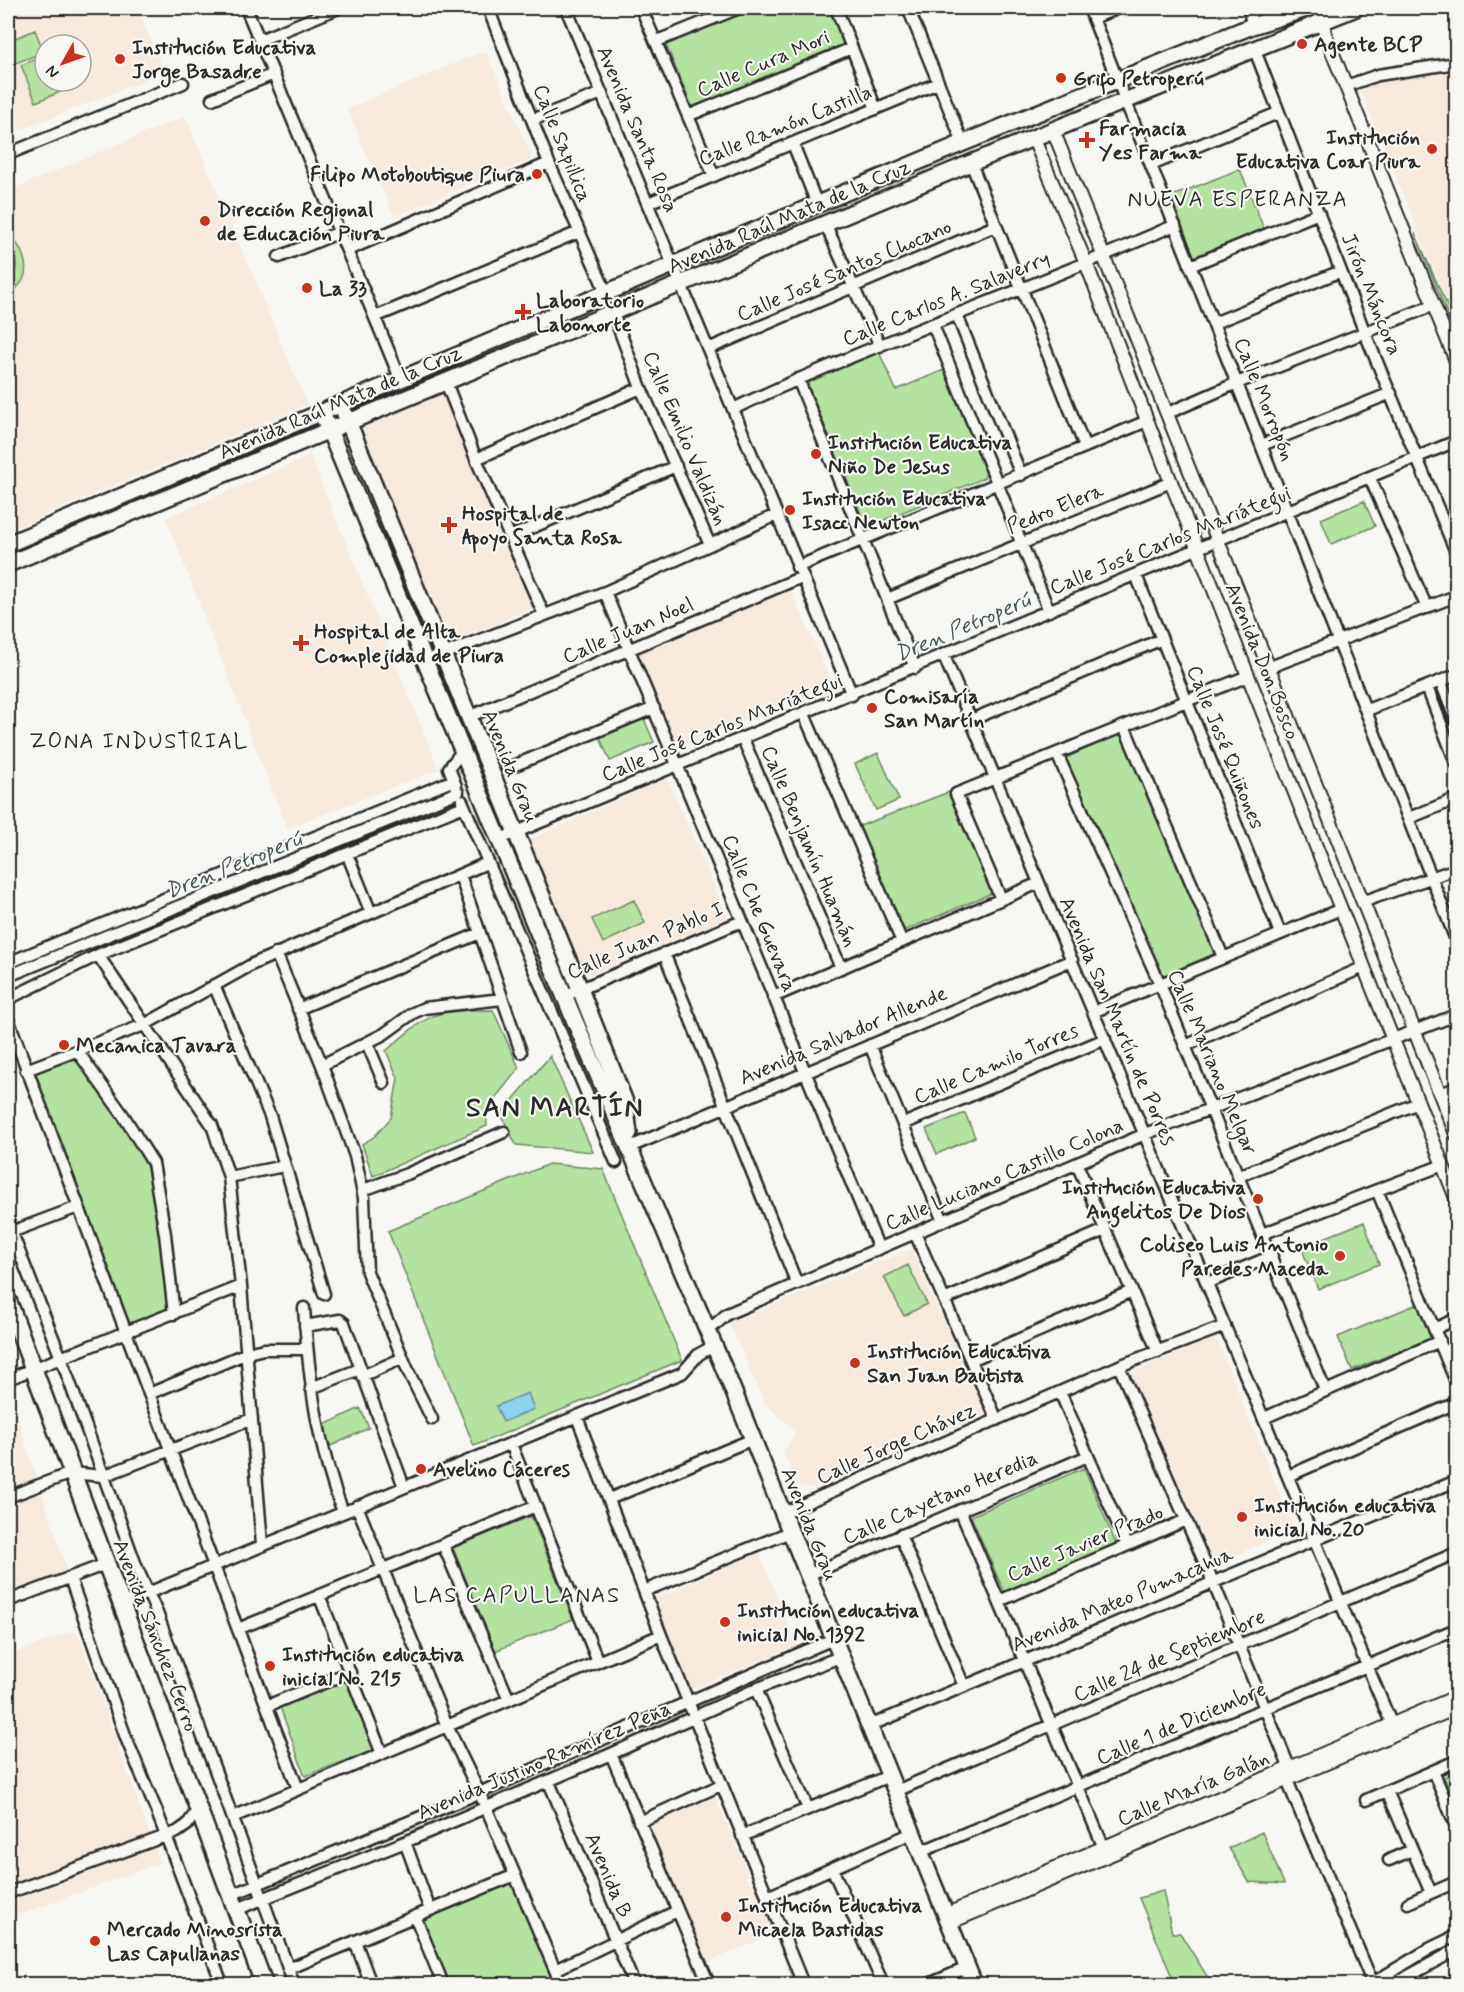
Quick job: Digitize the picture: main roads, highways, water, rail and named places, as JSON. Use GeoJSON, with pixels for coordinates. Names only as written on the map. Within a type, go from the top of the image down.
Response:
{"type":"FeatureCollection","features":[{"type":"Feature","properties":{"kind":"highway","name":"Avenida Sánchez Cerro"},"geometry":{"type":"LineString","coordinates":[[8,1300],[264,1984]]}},
{"type":"Feature","properties":{"kind":"main road","name":"Avenida Raúl Mata de la Cruz"},"geometry":{"type":"LineString","coordinates":[[8,544],[963,143],[1252,26],[1309,8]]}},
{"type":"Feature","properties":{"kind":"main road","name":"Avenida Raúl Mata de la Cruz"},"geometry":{"type":"LineString","coordinates":[[8,564],[445,380],[614,313],[971,162],[1254,48],[1320,15],[1356,8]]}},
{"type":"Feature","properties":{"kind":"main road","name":"Avenida Grau"},"geometry":{"type":"LineString","coordinates":[[340,404],[625,1102],[630,1147]]}},
{"type":"Feature","properties":{"kind":"main road","name":"Avenida Grau"},"geometry":{"type":"LineString","coordinates":[[322,413],[564,996],[753,1438],[974,1984]]}},
{"type":"Feature","properties":{"kind":"water"},"geometry":{"type":"Polygon","coordinates":[[[528,1393],[534,1409],[503,1422],[496,1406],[528,1393]]]}},
{"type":"Feature","properties":{"kind":"place","name":"Agente BCP"},"geometry":{"type":"Point","coordinates":[1302,44]}},
{"type":"Feature","properties":{"kind":"place","name":"Institución Educativa Jorge Basadre"},"geometry":{"type":"Point","coordinates":[120,59]}},
{"type":"Feature","properties":{"kind":"place","name":"Grifo Petroperú"},"geometry":{"type":"Point","coordinates":[1061,78]}},
{"type":"Feature","properties":{"kind":"place","name":"Farmacia Yes Farma"},"geometry":{"type":"Point","coordinates":[1087,140]}},
{"type":"Feature","properties":{"kind":"place","name":"Institución Educativa Coar Piura"},"geometry":{"type":"Point","coordinates":[1432,149]}},
{"type":"Feature","properties":{"kind":"place","name":"Filipo Motoboutique Piura"},"geometry":{"type":"Point","coordinates":[537,174]}},
{"type":"Feature","properties":{"kind":"place","name":"Dirección Regional de Educación Piura"},"geometry":{"type":"Point","coordinates":[205,221]}},
{"type":"Feature","properties":{"kind":"place","name":"La 33"},"geometry":{"type":"Point","coordinates":[307,288]}},
{"type":"Feature","properties":{"kind":"place","name":"Laboratorio Labonorte"},"geometry":{"type":"Point","coordinates":[523,312]}},
{"type":"Feature","properties":{"kind":"place","name":"Institución Educativa Niño De Jesus"},"geometry":{"type":"Point","coordinates":[816,454]}},
{"type":"Feature","properties":{"kind":"place","name":"Institución Educativa Isacc Newton"},"geometry":{"type":"Point","coordinates":[790,510]}},
{"type":"Feature","properties":{"kind":"place","name":"Hospital de Apoyo Santa Rosa"},"geometry":{"type":"Point","coordinates":[449,525]}},
{"type":"Feature","properties":{"kind":"place","name":"Hospital de Alta Complejidad de Piura"},"geometry":{"type":"Point","coordinates":[301,643]}},
{"type":"Feature","properties":{"kind":"place","name":"Comisaría San Martín"},"geometry":{"type":"Point","coordinates":[872,708]}},
{"type":"Feature","properties":{"kind":"place","name":"Mecanica Tavara"},"geometry":{"type":"Point","coordinates":[64,1045]}},
{"type":"Feature","properties":{"kind":"place","name":"Institución Educativa Angelitos De Dios"},"geometry":{"type":"Point","coordinates":[1258,1199]}},
{"type":"Feature","properties":{"kind":"place","name":"Coliseo Luis Antonio Paredes Maceda"},"geometry":{"type":"Point","coordinates":[1340,1256]}},
{"type":"Feature","properties":{"kind":"place","name":"Institución Educativa San Juan Bautista"},"geometry":{"type":"Point","coordinates":[855,1363]}},
{"type":"Feature","properties":{"kind":"place","name":"Avelino Cáceres"},"geometry":{"type":"Point","coordinates":[421,1469]}},
{"type":"Feature","properties":{"kind":"place","name":"Institución educativa inicial No. 20"},"geometry":{"type":"Point","coordinates":[1242,1517]}},
{"type":"Feature","properties":{"kind":"place","name":"Institución educativa inicial No. 1392"},"geometry":{"type":"Point","coordinates":[725,1622]}},
{"type":"Feature","properties":{"kind":"place","name":"Institución educativa inicial No. 215"},"geometry":{"type":"Point","coordinates":[270,1666]}},
{"type":"Feature","properties":{"kind":"place","name":"Institución Educativa Micaela Bastidas"},"geometry":{"type":"Point","coordinates":[726,1917]}},
{"type":"Feature","properties":{"kind":"place","name":"Mercado Minosrista Las Capullanas"},"geometry":{"type":"Point","coordinates":[95,1941]}},
{"type":"Feature","properties":{"kind":"district","name":"NUEVA ESPERANZA"},"geometry":{"type":"Point","coordinates":[1238,198]}},
{"type":"Feature","properties":{"kind":"district","name":"ZONA INDUSTRIAL"},"geometry":{"type":"Point","coordinates":[139,740]}},
{"type":"Feature","properties":{"kind":"district","name":"SAN MARTÍN"},"geometry":{"type":"Point","coordinates":[555,1107]}},
{"type":"Feature","properties":{"kind":"district","name":"LAS CAPULLANAS"},"geometry":{"type":"Point","coordinates":[517,1594]}},
{"type":"Feature","properties":{"kind":"water label","name":"Dren Petroperú"},"geometry":{"type":"Point","coordinates":[962,626]}},
{"type":"Feature","properties":{"kind":"water label","name":"Dren Petroperú"},"geometry":{"type":"Point","coordinates":[233,864]}}]}
